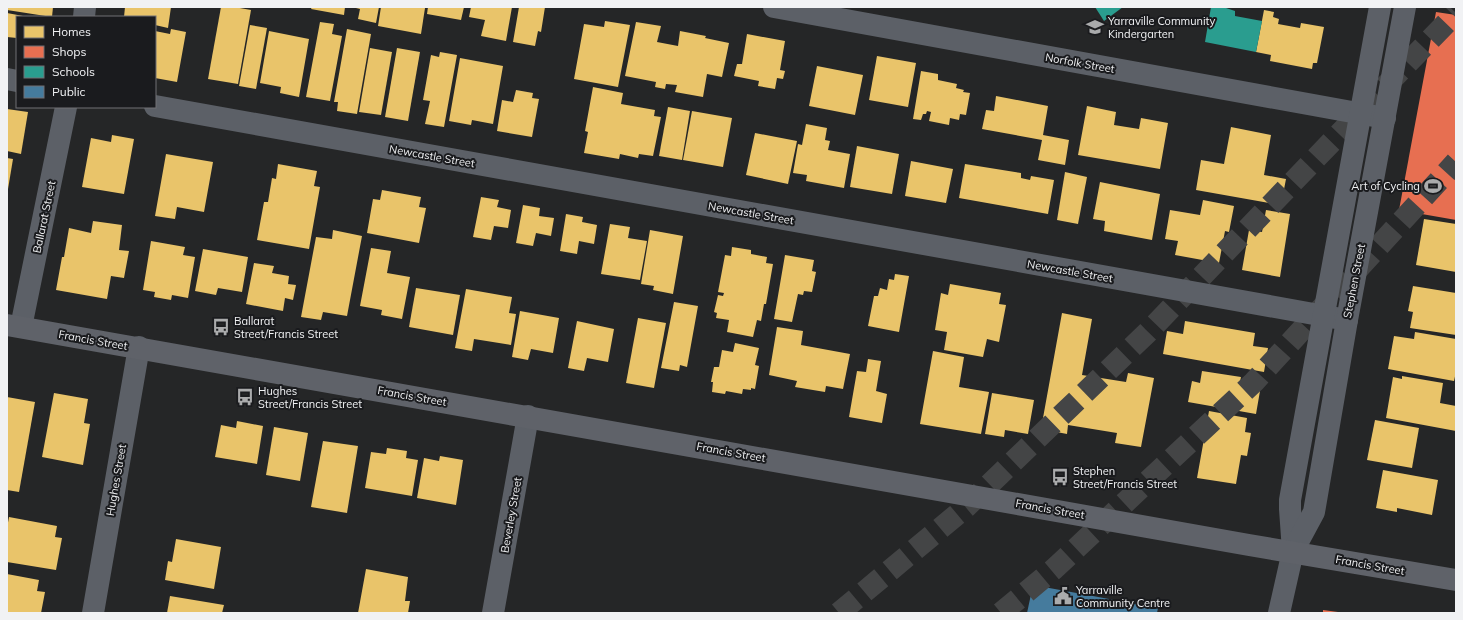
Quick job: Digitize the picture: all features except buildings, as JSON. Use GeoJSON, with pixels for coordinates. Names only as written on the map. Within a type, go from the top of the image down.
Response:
{"type":"FeatureCollection","features":[{"type":"Feature","properties":{"kind":"main road","name":"Francis Street"},"geometry":{"type":"LineString","coordinates":[[14,326],[1456,580]]}},
{"type":"Feature","properties":{"kind":"street","name":"Norfolk Street"},"geometry":{"type":"LineString","coordinates":[[774,7],[1385,118]]}},
{"type":"Feature","properties":{"kind":"street","name":"Stephen Street"},"geometry":{"type":"LineString","coordinates":[[1293,551],[1290,500],[1380,7]]}},
{"type":"Feature","properties":{"kind":"street","name":"Stephen Street"},"geometry":{"type":"LineString","coordinates":[[1279,613],[1293,551],[1314,512],[1347,320],[1405,7]]}},
{"type":"Feature","properties":{"kind":"street","name":"Newcastle Street"},"geometry":{"type":"LineString","coordinates":[[156,106],[1347,320]]}},
{"type":"Feature","properties":{"kind":"street","name":"Ballarat Street"},"geometry":{"type":"LineString","coordinates":[[14,326],[66,108]]}},
{"type":"Feature","properties":{"kind":"street","name":"Hughes Street"},"geometry":{"type":"LineString","coordinates":[[93,613],[139,348]]}},
{"type":"Feature","properties":{"kind":"street","name":"Beverley Street"},"geometry":{"type":"LineString","coordinates":[[493,613],[528,416]]}},
{"type":"Feature","properties":{"kind":"tunnel"},"geometry":{"type":"LineString","coordinates":[[839,613],[966,507],[1148,332],[1456,13]]}},
{"type":"Feature","properties":{"kind":"tunnel"},"geometry":{"type":"LineString","coordinates":[[1001,613],[1054,569],[1254,382],[1456,162]]}},
{"type":"Feature","properties":{"kind":"place","name":"Yarraville Community Kindergarten"},"geometry":{"type":"Point","coordinates":[1095,27]}},
{"type":"Feature","properties":{"kind":"place","name":"Art of Cycling"},"geometry":{"type":"Point","coordinates":[1433,186]}},
{"type":"Feature","properties":{"kind":"place","name":"Ballarat Street/Francis Street"},"geometry":{"type":"Point","coordinates":[221,327]}},
{"type":"Feature","properties":{"kind":"place","name":"Hughes Street/Francis Street"},"geometry":{"type":"Point","coordinates":[245,397]}},
{"type":"Feature","properties":{"kind":"place","name":"Stephen Street/Francis Street"},"geometry":{"type":"Point","coordinates":[1060,477]}},
{"type":"Feature","properties":{"kind":"place","name":"Yarraville Community Centre"},"geometry":{"type":"Point","coordinates":[1063,596]}}]}
